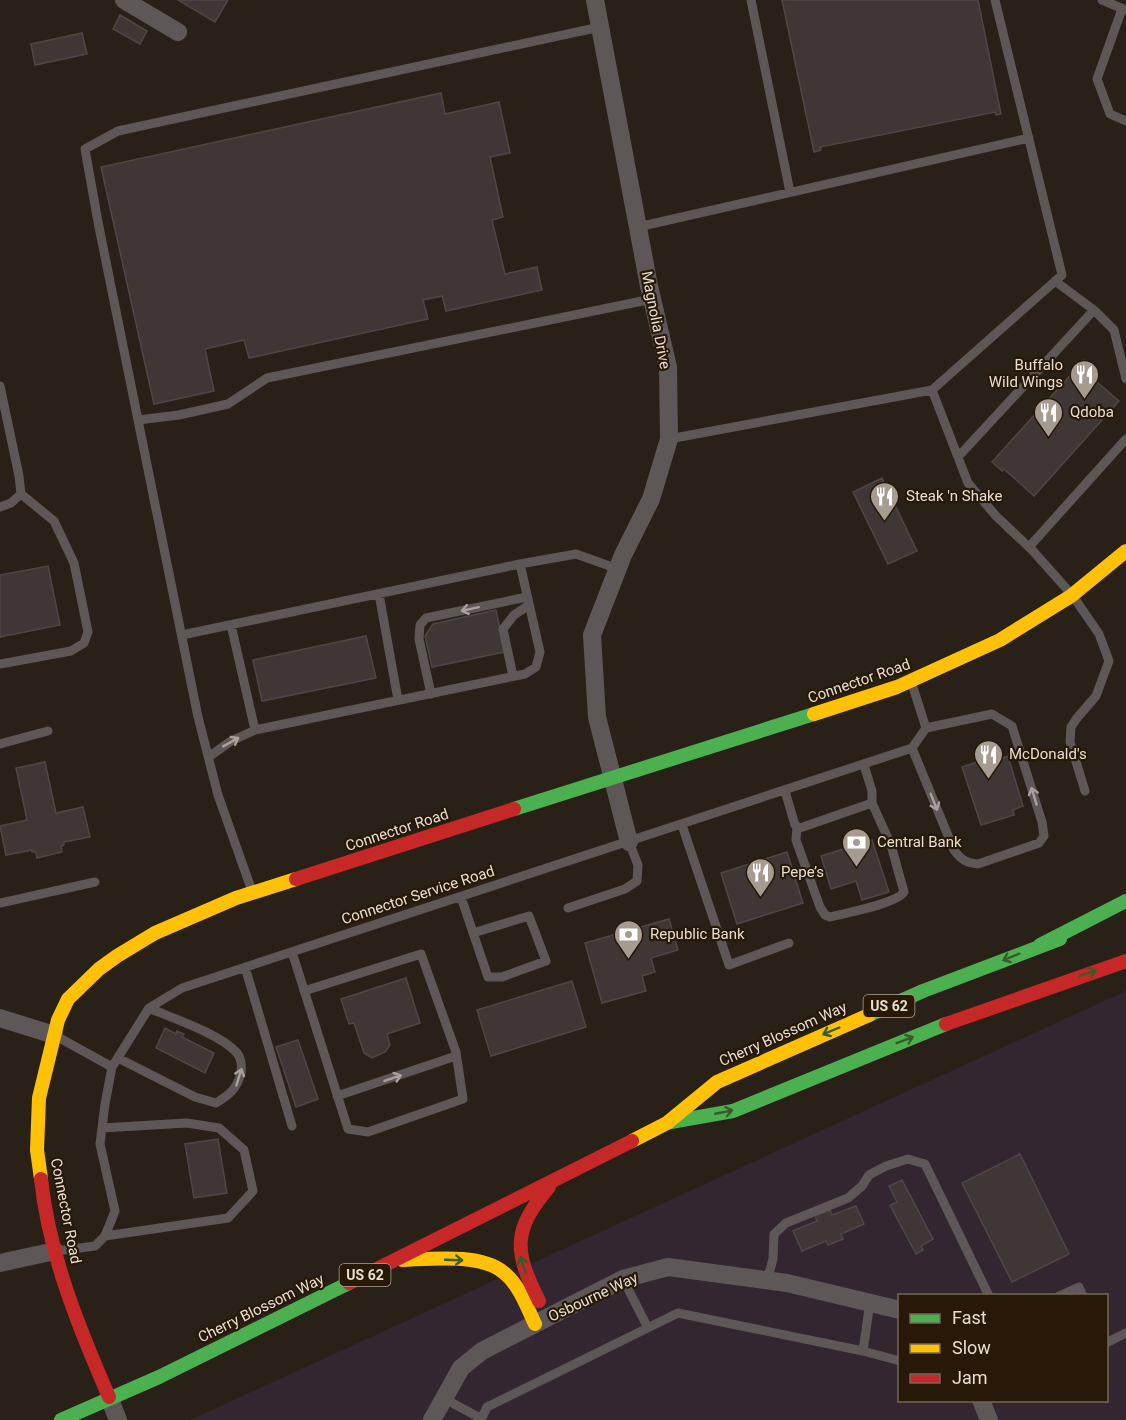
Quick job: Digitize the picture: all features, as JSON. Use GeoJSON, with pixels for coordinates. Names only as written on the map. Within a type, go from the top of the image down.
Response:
{"type":"FeatureCollection","features":[{"type":"Feature","properties":{"kind":"main road","name":"Connector Road"},"geometry":{"type":"LineString","coordinates":[[109,1398],[71,1304],[55,1251],[40,1174],[37,1113],[43,1073],[64,1003],[123,950],[191,915],[253,893],[911,681],[991,646],[1038,620],[1073,596],[1126,551]]}},
{"type":"Feature","properties":{"kind":"main road"},"geometry":{"type":"LineString","coordinates":[[1040,945],[1126,901]]}},
{"type":"Feature","properties":{"kind":"main road","name":"Cherry Blossom Way"},"geometry":{"type":"LineString","coordinates":[[61,1420],[159,1377],[667,1123],[717,1082],[923,991],[1040,945],[1126,917]]}},
{"type":"Feature","properties":{"kind":"main road","name":"Cherry Blossom Way"},"geometry":{"type":"LineString","coordinates":[[667,1123],[733,1111],[938,1027],[1126,961]]}},
{"type":"Feature","properties":{"kind":"main road"},"geometry":{"type":"LineString","coordinates":[[541,1321],[521,1263],[519,1241],[525,1220],[538,1199],[554,1180]]}},
{"type":"Feature","properties":{"kind":"main road"},"geometry":{"type":"LineString","coordinates":[[395,1260],[457,1259],[481,1262],[503,1271],[541,1321]]}},
{"type":"Feature","properties":{"kind":"street"},"geometry":{"type":"LineString","coordinates":[[124,0],[178,32]]}},
{"type":"Feature","properties":{"kind":"street","name":"Magnolia Drive"},"geometry":{"type":"LineString","coordinates":[[595,0],[652,299],[668,367],[669,439],[651,499],[618,569],[592,635],[597,717],[629,842]]}},
{"type":"Feature","properties":{"kind":"street"},"geometry":{"type":"LineString","coordinates":[[0,1018],[54,1035]]}},
{"type":"Feature","properties":{"kind":"street"},"geometry":{"type":"LineString","coordinates":[[0,1263],[55,1251]]}},
{"type":"Feature","properties":{"kind":"street","name":"Osbourne Way"},"geometry":{"type":"LineString","coordinates":[[432,1420],[461,1368],[482,1351],[623,1280],[668,1267],[787,1283],[898,1309]]}},
{"type":"Feature","properties":{"kind":"street"},"geometry":{"type":"LineString","coordinates":[[109,1398],[118,1420]]}},
{"type":"Feature","properties":{"kind":"street"},"geometry":{"type":"LineString","coordinates":[[981,1402],[989,1420]]}},
{"type":"Feature","properties":{"kind":"lane"},"geometry":{"type":"LineString","coordinates":[[751,0],[790,192]]}},
{"type":"Feature","properties":{"kind":"lane"},"geometry":{"type":"LineString","coordinates":[[669,439],[932,390],[1062,275],[995,0]]}},
{"type":"Feature","properties":{"kind":"lane"},"geometry":{"type":"LineString","coordinates":[[1102,0],[1124,9],[1097,79],[1110,114],[1125,117]]}},
{"type":"Feature","properties":{"kind":"lane"},"geometry":{"type":"LineString","coordinates":[[253,893],[219,795],[198,717],[85,149],[118,131],[600,27]]}},
{"type":"Feature","properties":{"kind":"lane"},"geometry":{"type":"LineString","coordinates":[[638,226],[1029,138]]}},
{"type":"Feature","properties":{"kind":"lane"},"geometry":{"type":"LineString","coordinates":[[1055,281],[1094,310],[1114,330],[1126,379]]}},
{"type":"Feature","properties":{"kind":"lane"},"geometry":{"type":"LineString","coordinates":[[138,420],[180,415],[228,404],[267,378],[652,299]]}},
{"type":"Feature","properties":{"kind":"lane"},"geometry":{"type":"LineString","coordinates":[[958,457],[1094,310]]}},
{"type":"Feature","properties":{"kind":"lane"},"geometry":{"type":"LineString","coordinates":[[0,386],[21,494],[54,521],[69,552],[74,563],[88,633],[84,642],[71,651],[0,664]]}},
{"type":"Feature","properties":{"kind":"lane"},"geometry":{"type":"LineString","coordinates":[[932,390],[968,483],[996,516],[1029,547],[1073,596],[1099,634],[1109,661],[1096,696],[1077,717],[1071,728],[1070,742],[1085,791]]}},
{"type":"Feature","properties":{"kind":"lane"},"geometry":{"type":"LineString","coordinates":[[1029,547],[1126,439]]}},
{"type":"Feature","properties":{"kind":"lane"},"geometry":{"type":"LineString","coordinates":[[0,507],[11,503],[21,494]]}},
{"type":"Feature","properties":{"kind":"lane"},"geometry":{"type":"LineString","coordinates":[[182,635],[576,554],[618,569]]}},
{"type":"Feature","properties":{"kind":"lane"},"geometry":{"type":"LineString","coordinates":[[210,756],[231,741],[255,730],[525,674],[536,667],[540,652],[520,564]]}},
{"type":"Feature","properties":{"kind":"lane"},"geometry":{"type":"LineString","coordinates":[[379,594],[398,700]]}},
{"type":"Feature","properties":{"kind":"lane"},"geometry":{"type":"LineString","coordinates":[[513,676],[503,629],[528,601]]}},
{"type":"Feature","properties":{"kind":"lane"},"geometry":{"type":"LineString","coordinates":[[431,694],[418,639],[420,625],[426,618],[528,601]]}},
{"type":"Feature","properties":{"kind":"lane"},"geometry":{"type":"LineString","coordinates":[[231,625],[255,730]]}},
{"type":"Feature","properties":{"kind":"lane"},"geometry":{"type":"LineString","coordinates":[[911,681],[926,728]]}},
{"type":"Feature","properties":{"kind":"lane"},"geometry":{"type":"LineString","coordinates":[[992,714],[1012,726],[1042,822],[1044,836],[1039,843],[978,864],[960,858],[954,850],[912,748],[926,728],[992,714]]}},
{"type":"Feature","properties":{"kind":"lane"},"geometry":{"type":"LineString","coordinates":[[0,744],[48,731]]}},
{"type":"Feature","properties":{"kind":"lane","name":"Connector Service Road"},"geometry":{"type":"LineString","coordinates":[[105,1236],[115,1211],[100,1144],[112,1067],[149,1008],[182,988],[912,748]]}},
{"type":"Feature","properties":{"kind":"lane"},"geometry":{"type":"LineString","coordinates":[[785,791],[797,826],[796,840],[825,915],[830,917],[885,902],[902,896],[904,892],[891,845],[872,803],[872,791],[864,765]]}},
{"type":"Feature","properties":{"kind":"lane"},"geometry":{"type":"LineString","coordinates":[[797,826],[800,828],[872,803]]}},
{"type":"Feature","properties":{"kind":"lane"},"geometry":{"type":"LineString","coordinates":[[682,825],[729,965],[789,944]]}},
{"type":"Feature","properties":{"kind":"lane"},"geometry":{"type":"LineString","coordinates":[[568,908],[625,889],[637,881],[638,865],[629,842]]}},
{"type":"Feature","properties":{"kind":"lane"},"geometry":{"type":"LineString","coordinates":[[0,903],[95,882]]}},
{"type":"Feature","properties":{"kind":"lane"},"geometry":{"type":"LineString","coordinates":[[461,897],[473,933],[488,976],[502,977],[546,961],[529,916],[473,933]]}},
{"type":"Feature","properties":{"kind":"lane"},"geometry":{"type":"LineString","coordinates":[[292,952],[304,991],[338,1096],[348,1129],[368,1132],[463,1099],[456,1056],[421,954],[304,991]]}},
{"type":"Feature","properties":{"kind":"lane"},"geometry":{"type":"LineString","coordinates":[[245,967],[292,1126]]}},
{"type":"Feature","properties":{"kind":"lane"},"geometry":{"type":"LineString","coordinates":[[118,1058],[195,1097],[216,1103],[230,1095],[238,1084],[242,1066],[237,1052],[218,1039],[149,1008]]}},
{"type":"Feature","properties":{"kind":"lane"},"geometry":{"type":"LineString","coordinates":[[54,1035],[112,1067]]}},
{"type":"Feature","properties":{"kind":"lane"},"geometry":{"type":"LineString","coordinates":[[338,1096],[456,1056]]}},
{"type":"Feature","properties":{"kind":"lane"},"geometry":{"type":"LineString","coordinates":[[55,1251],[95,1246],[105,1236],[228,1218],[253,1191],[244,1150],[219,1128],[187,1123],[102,1128]]}},
{"type":"Feature","properties":{"kind":"lane"},"geometry":{"type":"LineString","coordinates":[[767,1281],[774,1234],[786,1223],[848,1198],[862,1186],[869,1175],[886,1166],[908,1159],[925,1164],[988,1294]]}},
{"type":"Feature","properties":{"kind":"lane"},"geometry":{"type":"LineString","coordinates":[[623,1280],[648,1328]]}},
{"type":"Feature","properties":{"kind":"lane"},"geometry":{"type":"LineString","coordinates":[[1063,1294],[1079,1287],[1082,1294]]}},
{"type":"Feature","properties":{"kind":"lane"},"geometry":{"type":"LineString","coordinates":[[863,1351],[870,1302]]}},
{"type":"Feature","properties":{"kind":"lane"},"geometry":{"type":"LineString","coordinates":[[443,1398],[481,1420],[487,1407],[678,1313],[863,1351],[898,1360]]}},
{"type":"Feature","properties":{"kind":"lane"},"geometry":{"type":"LineString","coordinates":[[1108,1342],[1126,1333]]}},
{"type":"Feature","properties":{"kind":"shaded area"},"geometry":{"type":"Polygon","coordinates":[[[1126,991],[1126,1420],[190,1420],[1126,991]]]}},
{"type":"Feature","properties":{"kind":"building"},"geometry":{"type":"Polygon","coordinates":[[[178,0],[228,0],[215,22],[178,0]]]}},
{"type":"Feature","properties":{"kind":"building"},"geometry":{"type":"Polygon","coordinates":[[[782,0],[978,0],[1001,114],[996,115],[995,112],[820,147],[821,150],[814,152],[782,0]]]}},
{"type":"Feature","properties":{"kind":"building"},"geometry":{"type":"Polygon","coordinates":[[[120,15],[147,31],[140,44],[113,29],[120,15]]]}},
{"type":"Feature","properties":{"kind":"building"},"geometry":{"type":"Polygon","coordinates":[[[82,33],[87,54],[35,65],[31,44],[82,33]]]}},
{"type":"Feature","properties":{"kind":"building"},"geometry":{"type":"Polygon","coordinates":[[[441,93],[445,114],[499,102],[510,153],[490,157],[503,217],[492,220],[505,274],[537,267],[542,290],[446,311],[442,296],[423,300],[428,319],[249,358],[244,340],[205,349],[214,391],[154,404],[101,167],[441,93]]]}},
{"type":"Feature","properties":{"kind":"building"},"geometry":{"type":"Polygon","coordinates":[[[1084,360],[1093,368],[1097,382],[1119,401],[1034,496],[1004,469],[1002,471],[992,462],[1084,360]]]}},
{"type":"Feature","properties":{"kind":"building","name":"Steak 'n Shake"},"geometry":{"type":"Polygon","coordinates":[[[882,478],[917,551],[888,564],[853,492],[882,478]]]}},
{"type":"Feature","properties":{"kind":"building"},"geometry":{"type":"Polygon","coordinates":[[[48,566],[60,625],[0,637],[0,575],[48,566]]]}},
{"type":"Feature","properties":{"kind":"building"},"geometry":{"type":"Polygon","coordinates":[[[496,610],[505,652],[432,667],[425,636],[433,624],[496,610]]]}},
{"type":"Feature","properties":{"kind":"building"},"geometry":{"type":"Polygon","coordinates":[[[366,636],[376,678],[262,701],[253,660],[366,636]]]}},
{"type":"Feature","properties":{"kind":"building"},"geometry":{"type":"Polygon","coordinates":[[[1001,754],[1003,758],[1008,756],[1023,806],[1013,810],[1014,815],[981,825],[962,767],[1001,754]]]}},
{"type":"Feature","properties":{"kind":"building"},"geometry":{"type":"Polygon","coordinates":[[[45,762],[56,813],[83,807],[90,837],[64,842],[61,846],[62,852],[37,858],[36,852],[32,850],[6,855],[0,826],[27,820],[16,768],[45,762]]]}},
{"type":"Feature","properties":{"kind":"building"},"geometry":{"type":"Polygon","coordinates":[[[872,840],[889,892],[862,900],[856,881],[831,889],[821,856],[872,840]]]}},
{"type":"Feature","properties":{"kind":"building"},"geometry":{"type":"Polygon","coordinates":[[[787,852],[803,903],[737,924],[721,873],[787,852]]]}},
{"type":"Feature","properties":{"kind":"building"},"geometry":{"type":"Polygon","coordinates":[[[669,919],[678,950],[651,958],[655,972],[642,976],[646,991],[602,1003],[585,943],[669,919]]]}},
{"type":"Feature","properties":{"kind":"building"},"geometry":{"type":"Polygon","coordinates":[[[406,978],[420,1023],[387,1034],[390,1045],[385,1052],[372,1058],[364,1053],[354,1023],[349,1024],[341,999],[406,978]]]}},
{"type":"Feature","properties":{"kind":"building"},"geometry":{"type":"Polygon","coordinates":[[[572,981],[586,1027],[491,1056],[477,1010],[572,981]]]}},
{"type":"Feature","properties":{"kind":"building"},"geometry":{"type":"Polygon","coordinates":[[[165,1028],[176,1034],[177,1031],[184,1034],[182,1037],[214,1053],[205,1073],[156,1048],[165,1028]]]}},
{"type":"Feature","properties":{"kind":"building"},"geometry":{"type":"Polygon","coordinates":[[[298,1040],[318,1099],[296,1107],[276,1047],[298,1040]]]}},
{"type":"Feature","properties":{"kind":"building"},"geometry":{"type":"Polygon","coordinates":[[[218,1139],[227,1193],[194,1198],[185,1144],[218,1139]]]}},
{"type":"Feature","properties":{"kind":"building"},"geometry":{"type":"Polygon","coordinates":[[[1020,1154],[1069,1254],[1012,1282],[962,1183],[1020,1154]]]}},
{"type":"Feature","properties":{"kind":"building"},"geometry":{"type":"Polygon","coordinates":[[[902,1180],[933,1239],[921,1246],[923,1250],[916,1254],[890,1205],[897,1202],[889,1186],[902,1180]]]}},
{"type":"Feature","properties":{"kind":"building"},"geometry":{"type":"Polygon","coordinates":[[[856,1206],[864,1224],[841,1234],[843,1239],[828,1245],[826,1241],[802,1251],[793,1231],[817,1221],[815,1216],[830,1210],[832,1215],[856,1206]]]}},
{"type":"Feature","properties":{"kind":"traffic: fast"},"geometry":{"type":"LineString","coordinates":[[514,809],[814,714]]}},
{"type":"Feature","properties":{"kind":"traffic: fast"},"geometry":{"type":"LineString","coordinates":[[1040,945],[1126,901]]}},
{"type":"Feature","properties":{"kind":"traffic: fast"},"geometry":{"type":"LineString","coordinates":[[869,1015],[923,991],[1060,939]]}},
{"type":"Feature","properties":{"kind":"traffic: fast"},"geometry":{"type":"LineString","coordinates":[[671,1122],[733,1111],[946,1024]]}},
{"type":"Feature","properties":{"kind":"traffic: fast"},"geometry":{"type":"LineString","coordinates":[[61,1420],[159,1377],[349,1283]]}},
{"type":"Feature","properties":{"kind":"traffic: slow"},"geometry":{"type":"LineString","coordinates":[[814,714],[897,687],[1000,640],[1071,596],[1126,551]]}},
{"type":"Feature","properties":{"kind":"traffic: slow"},"geometry":{"type":"LineString","coordinates":[[41,1179],[37,1150],[39,1098],[58,1020],[68,999],[99,969],[155,933],[236,898],[296,879]]}},
{"type":"Feature","properties":{"kind":"traffic: slow"},"geometry":{"type":"LineString","coordinates":[[632,1141],[667,1123],[717,1082],[869,1015]]}},
{"type":"Feature","properties":{"kind":"traffic: slow"},"geometry":{"type":"LineString","coordinates":[[402,1260],[455,1258],[493,1266],[514,1283],[535,1324]]}},
{"type":"Feature","properties":{"kind":"traffic: jam"},"geometry":{"type":"LineString","coordinates":[[296,879],[514,809]]}},
{"type":"Feature","properties":{"kind":"traffic: jam"},"geometry":{"type":"LineString","coordinates":[[946,1024],[1126,961]]}},
{"type":"Feature","properties":{"kind":"traffic: jam"},"geometry":{"type":"LineString","coordinates":[[349,1283],[632,1141]]}},
{"type":"Feature","properties":{"kind":"traffic: jam"},"geometry":{"type":"LineString","coordinates":[[41,1179],[58,1263],[76,1318],[109,1397]]}},
{"type":"Feature","properties":{"kind":"traffic: jam"},"geometry":{"type":"LineString","coordinates":[[539,1301],[521,1255],[521,1242],[528,1216],[549,1187]]}},
{"type":"Feature","properties":{"kind":"place","name":"Buffalo Wild Wings"},"geometry":{"type":"Point","coordinates":[1084,400]}},
{"type":"Feature","properties":{"kind":"place","name":"Qdoba"},"geometry":{"type":"Point","coordinates":[1049,438]}},
{"type":"Feature","properties":{"kind":"place","name":"Steak 'n Shake"},"geometry":{"type":"Point","coordinates":[885,522]}},
{"type":"Feature","properties":{"kind":"place","name":"McDonald's"},"geometry":{"type":"Point","coordinates":[988,780]}},
{"type":"Feature","properties":{"kind":"place","name":"Central Bank"},"geometry":{"type":"Point","coordinates":[856,868]}},
{"type":"Feature","properties":{"kind":"place","name":"Pepe’s"},"geometry":{"type":"Point","coordinates":[760,898]}},
{"type":"Feature","properties":{"kind":"place","name":"Republic Bank"},"geometry":{"type":"Point","coordinates":[629,960]}}]}
